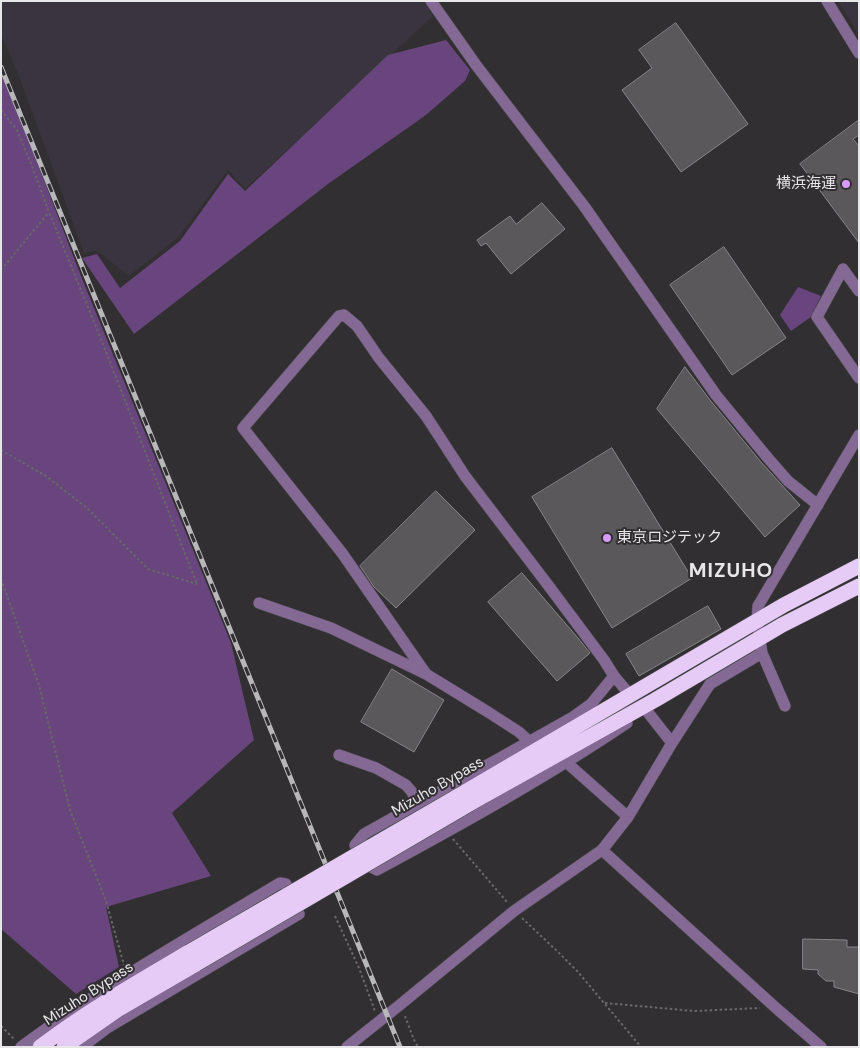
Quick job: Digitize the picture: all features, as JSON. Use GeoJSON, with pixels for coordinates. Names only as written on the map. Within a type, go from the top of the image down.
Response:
{"type":"FeatureCollection","features":[{"type":"Feature","properties":{"kind":"highway","name":"Mizuho Bypass"},"geometry":{"type":"LineString","coordinates":[[40,1047],[92,1011],[192,958],[468,798],[630,695],[784,605],[859,566]]}},
{"type":"Feature","properties":{"kind":"highway","name":"Mizuho Bypass"},"geometry":{"type":"LineString","coordinates":[[468,798],[651,705],[760,646],[782,625],[859,586]]}},
{"type":"Feature","properties":{"kind":"highway","name":"Mizuho Bypass"},"geometry":{"type":"LineString","coordinates":[[64,1047],[192,958]]}},
{"type":"Feature","properties":{"kind":"street"},"geometry":{"type":"LineString","coordinates":[[431,1],[476,65],[584,206],[716,395],[788,481],[818,506]]}},
{"type":"Feature","properties":{"kind":"street"},"geometry":{"type":"LineString","coordinates":[[827,1],[859,53]]}},
{"type":"Feature","properties":{"kind":"street"},"geometry":{"type":"LineString","coordinates":[[859,291],[843,268],[816,317],[859,378]]}},
{"type":"Feature","properties":{"kind":"street"},"geometry":{"type":"LineString","coordinates":[[426,674],[342,553],[243,428],[339,316],[344,315],[357,326],[379,358],[426,416],[466,476],[630,695]]}},
{"type":"Feature","properties":{"kind":"street"},"geometry":{"type":"LineString","coordinates":[[785,706],[760,646],[757,621],[758,606],[859,435]]}},
{"type":"Feature","properties":{"kind":"street"},"geometry":{"type":"LineString","coordinates":[[259,603],[331,628],[426,674],[519,732],[530,742]]}},
{"type":"Feature","properties":{"kind":"street"},"geometry":{"type":"LineString","coordinates":[[347,1047],[514,911],[602,850],[628,818],[672,743],[710,684],[760,646]]}},
{"type":"Feature","properties":{"kind":"street"},"geometry":{"type":"LineString","coordinates":[[614,676],[590,704],[574,717],[364,834],[356,845],[363,862],[377,870],[447,832],[600,741],[651,705],[672,743]]}},
{"type":"Feature","properties":{"kind":"street"},"geometry":{"type":"LineString","coordinates":[[339,755],[376,768],[406,785],[412,792],[417,804]]}},
{"type":"Feature","properties":{"kind":"street"},"geometry":{"type":"LineString","coordinates":[[566,762],[628,818]]}},
{"type":"Feature","properties":{"kind":"street"},"geometry":{"type":"LineString","coordinates":[[602,850],[821,1047]]}},
{"type":"Feature","properties":{"kind":"street"},"geometry":{"type":"LineString","coordinates":[[21,1047],[87,999],[280,883],[286,884],[299,914],[107,1028],[82,1047]]}},
{"type":"Feature","properties":{"kind":"path"},"geometry":{"type":"LineString","coordinates":[[1,110],[17,130],[32,166],[197,584],[148,569],[87,508],[46,476],[1,450]]}},
{"type":"Feature","properties":{"kind":"path"},"geometry":{"type":"LineString","coordinates":[[1,270],[49,212]]}},
{"type":"Feature","properties":{"kind":"path"},"geometry":{"type":"LineString","coordinates":[[1,580],[39,685],[70,810],[106,901],[127,975]]}},
{"type":"Feature","properties":{"kind":"path"},"geometry":{"type":"LineString","coordinates":[[447,832],[514,911],[557,951],[605,1003],[641,1047]]}},
{"type":"Feature","properties":{"kind":"path"},"geometry":{"type":"LineString","coordinates":[[335,916],[359,968],[378,1021]]}},
{"type":"Feature","properties":{"kind":"path"},"geometry":{"type":"LineString","coordinates":[[605,1003],[694,1011],[776,1008]]}},
{"type":"Feature","properties":{"kind":"path"},"geometry":{"type":"LineString","coordinates":[[400,1004],[418,1047]]}},
{"type":"Feature","properties":{"kind":"path"},"geometry":{"type":"LineString","coordinates":[[1,1026],[21,1047]]}},
{"type":"Feature","properties":{"kind":"shaded area"},"geometry":{"type":"Polygon","coordinates":[[[1,1],[424,1],[433,16],[245,189],[228,170],[179,237],[129,276],[97,251],[84,253],[18,74],[1,35],[1,1]]]}},
{"type":"Feature","properties":{"kind":"shaded area"},"geometry":{"type":"Polygon","coordinates":[[[838,1],[859,1],[859,35],[838,1]]]}},
{"type":"Feature","properties":{"kind":"shaded area"},"geometry":{"type":"Polygon","coordinates":[[[446,40],[470,70],[465,81],[426,115],[328,184],[134,334],[82,258],[97,254],[120,288],[180,241],[228,174],[245,191],[388,55],[446,40]]]}},
{"type":"Feature","properties":{"kind":"shaded area"},"geometry":{"type":"Polygon","coordinates":[[[1,69],[81,276],[231,643],[254,740],[172,813],[211,876],[106,907],[119,967],[76,994],[1,929],[1,69]]]}},
{"type":"Feature","properties":{"kind":"shaded area"},"geometry":{"type":"Polygon","coordinates":[[[798,287],[821,296],[811,317],[791,331],[780,315],[798,287]]]}},
{"type":"Feature","properties":{"kind":"building"},"geometry":{"type":"Polygon","coordinates":[[[676,23],[748,124],[681,172],[622,90],[652,68],[639,50],[676,23]]]}},
{"type":"Feature","properties":{"kind":"building"},"geometry":{"type":"Polygon","coordinates":[[[859,120],[859,135],[853,139],[859,146],[859,243],[800,164],[859,120]]]}},
{"type":"Feature","properties":{"kind":"building"},"geometry":{"type":"Polygon","coordinates":[[[542,203],[565,229],[511,274],[486,243],[481,246],[477,240],[510,216],[516,224],[542,203]]]}},
{"type":"Feature","properties":{"kind":"building"},"geometry":{"type":"Polygon","coordinates":[[[724,247],[786,338],[732,375],[670,285],[724,247]]]}},
{"type":"Feature","properties":{"kind":"building"},"geometry":{"type":"Polygon","coordinates":[[[685,367],[761,462],[800,505],[765,537],[657,409],[685,367]]]}},
{"type":"Feature","properties":{"kind":"building"},"geometry":{"type":"Polygon","coordinates":[[[612,448],[692,578],[612,628],[532,497],[612,448]]]}},
{"type":"Feature","properties":{"kind":"building"},"geometry":{"type":"Polygon","coordinates":[[[436,491],[475,530],[396,608],[374,587],[360,566],[436,491]]]}},
{"type":"Feature","properties":{"kind":"building"},"geometry":{"type":"Polygon","coordinates":[[[522,573],[590,653],[557,681],[488,602],[522,573]]]}},
{"type":"Feature","properties":{"kind":"building"},"geometry":{"type":"Polygon","coordinates":[[[708,606],[721,629],[639,676],[626,654],[708,606]]]}},
{"type":"Feature","properties":{"kind":"building"},"geometry":{"type":"Polygon","coordinates":[[[392,669],[444,700],[414,752],[361,722],[392,669]]]}},
{"type":"Feature","properties":{"kind":"building"},"geometry":{"type":"Polygon","coordinates":[[[803,939],[847,940],[847,947],[859,947],[859,994],[834,987],[834,981],[826,981],[818,974],[818,970],[803,969],[803,939]]]}},
{"type":"Feature","properties":{"kind":"railway"},"geometry":{"type":"LineString","coordinates":[[1,67],[400,1047]]}},
{"type":"Feature","properties":{"kind":"place","name":"横浜海運"},"geometry":{"type":"Point","coordinates":[846,184]}},
{"type":"Feature","properties":{"kind":"place","name":"東京ロジテック"},"geometry":{"type":"Point","coordinates":[607,538]}},
{"type":"Feature","properties":{"kind":"district","name":"MIZUHO"},"geometry":{"type":"Point","coordinates":[731,572]}}]}
